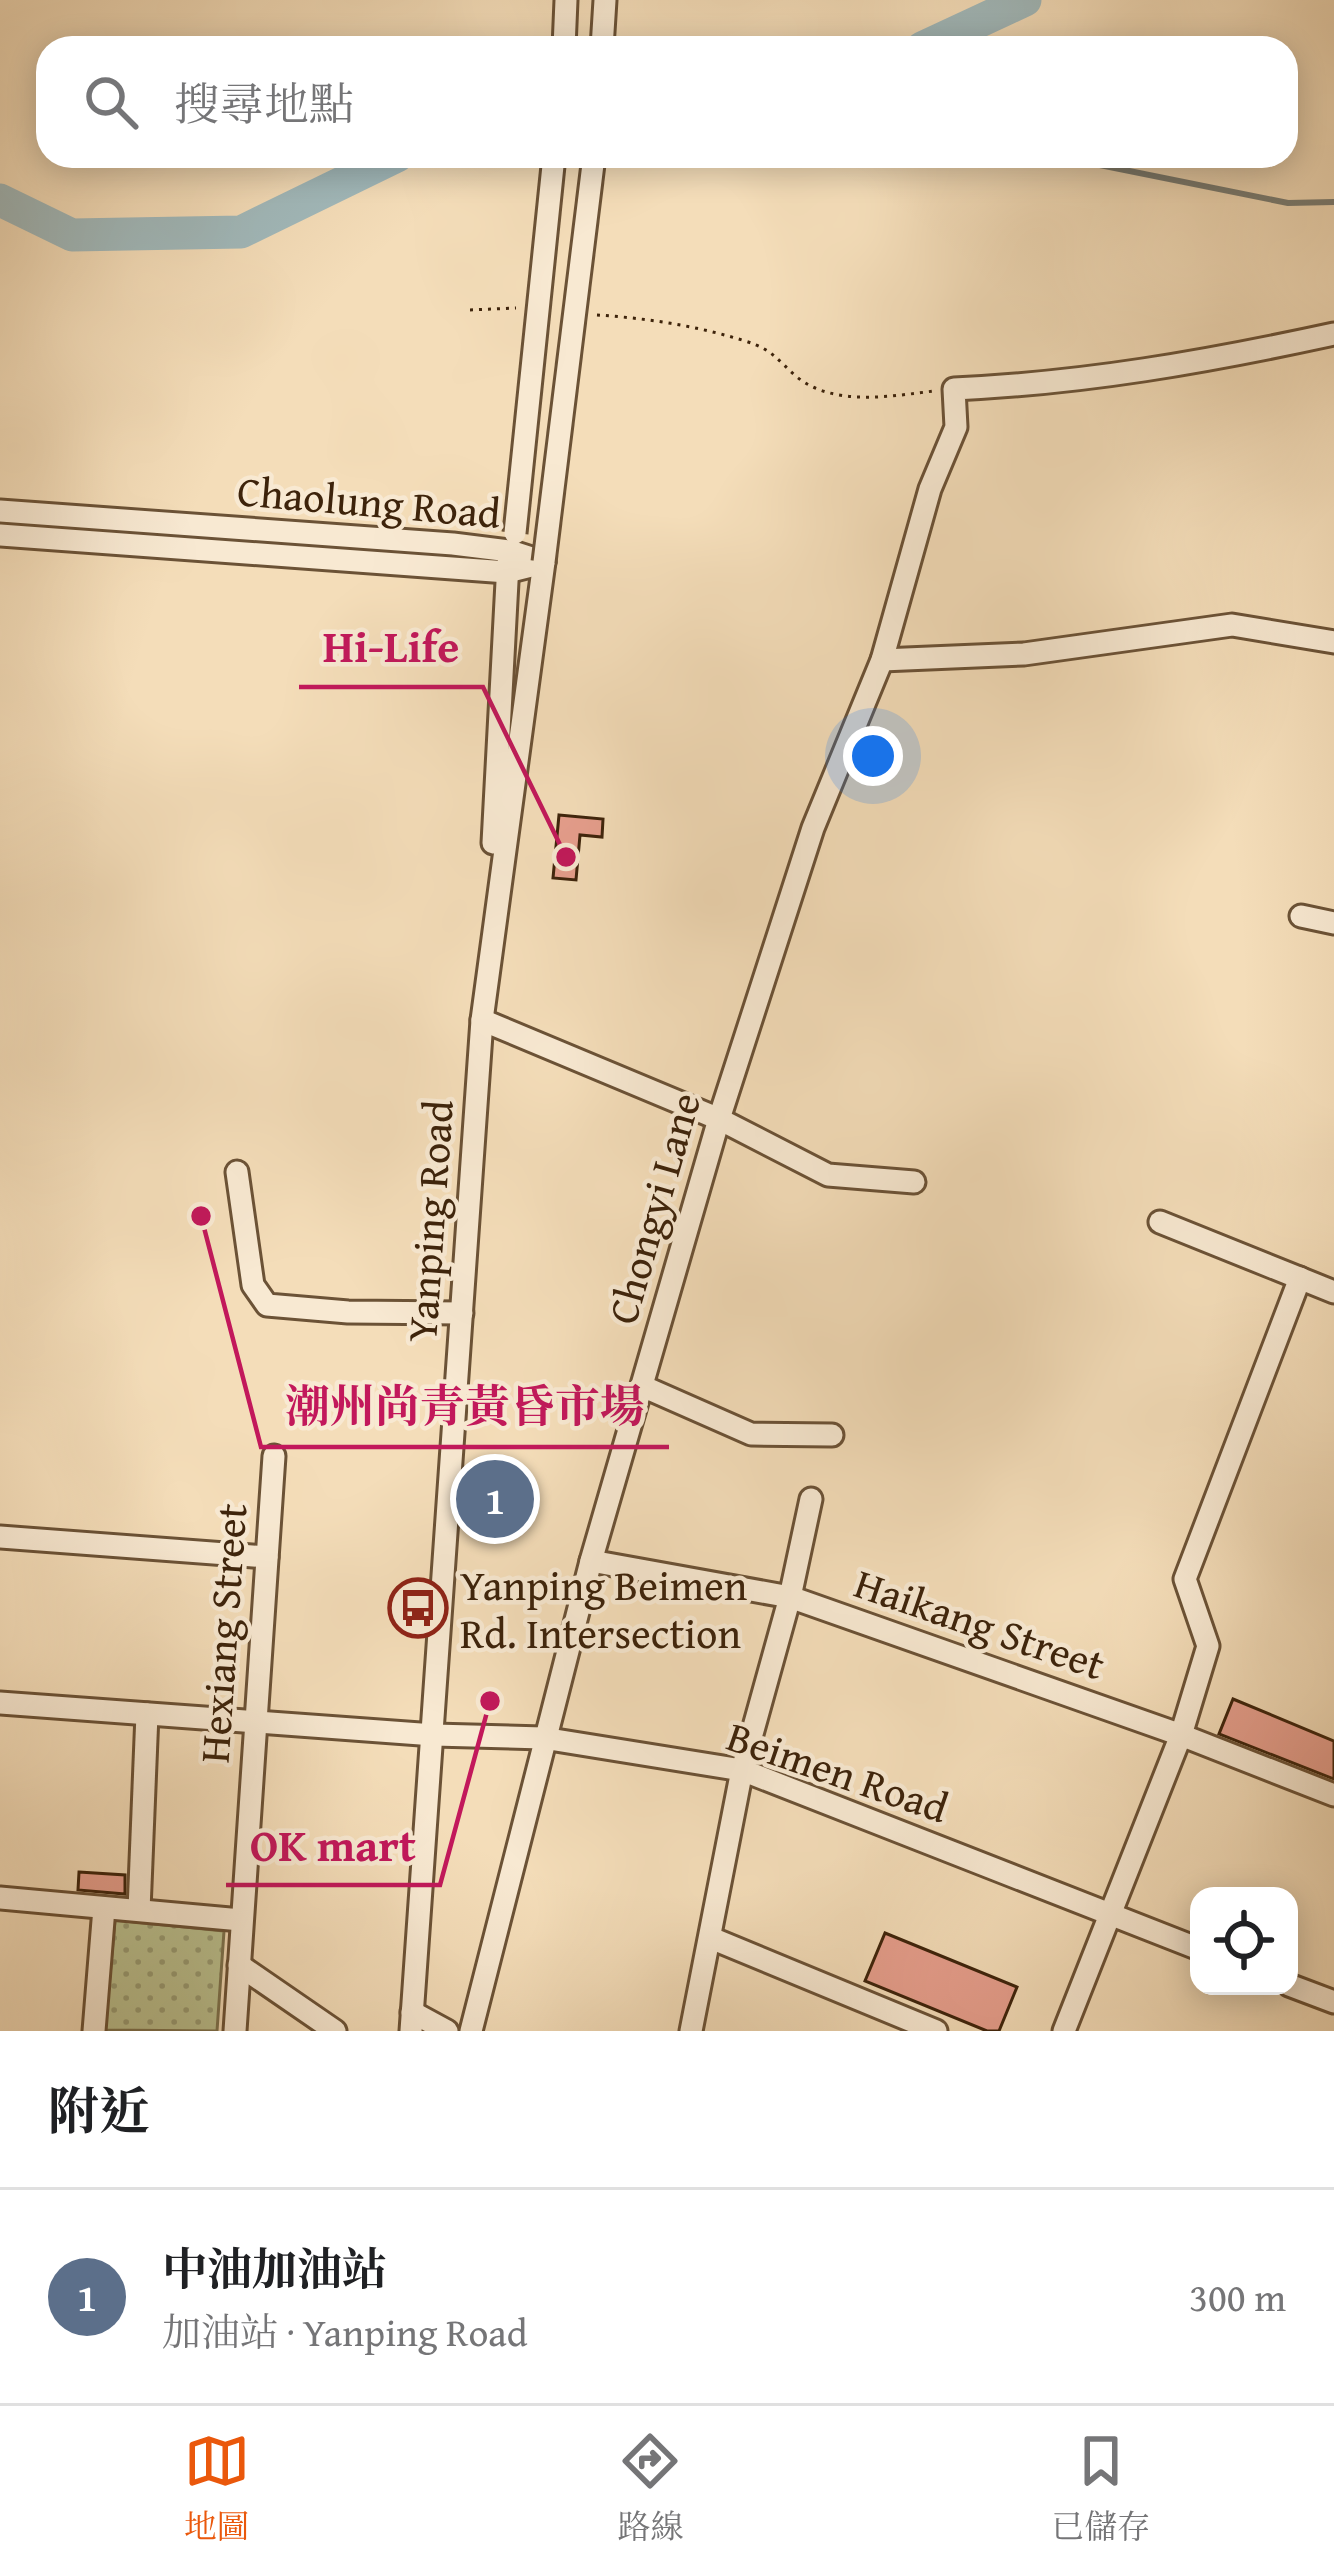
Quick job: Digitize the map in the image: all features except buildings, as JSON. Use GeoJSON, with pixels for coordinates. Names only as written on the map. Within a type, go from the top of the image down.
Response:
{"type":"FeatureCollection","features":[{"type":"Feature","properties":{"kind":"street"},"geometry":{"type":"LineString","coordinates":[[564,36],[566,0]]}},
{"type":"Feature","properties":{"kind":"street"},"geometry":{"type":"LineString","coordinates":[[603,36],[605,0]]}},
{"type":"Feature","properties":{"kind":"street","name":"Yanping Road"},"geometry":{"type":"LineString","coordinates":[[485,990],[511,552],[553,168]]}},
{"type":"Feature","properties":{"kind":"street","name":"Yanping Road"},"geometry":{"type":"LineString","coordinates":[[411,2022],[482,1020],[593,168]]}},
{"type":"Feature","properties":{"kind":"street"},"geometry":{"type":"LineString","coordinates":[[954,389],[1060,384],[1234,356],[1334,334]]}},
{"type":"Feature","properties":{"kind":"street","name":"Chongyi Lane"},"geometry":{"type":"LineString","coordinates":[[471,2031],[591,1561],[719,1119],[813,828],[882,660],[930,489],[956,427],[954,389]]}},
{"type":"Feature","properties":{"kind":"street","name":"Chaolung Road"},"geometry":{"type":"LineString","coordinates":[[0,511],[511,552],[544,562]]}},
{"type":"Feature","properties":{"kind":"street","name":"Chaolung Road"},"geometry":{"type":"LineString","coordinates":[[0,535],[511,552]]}},
{"type":"Feature","properties":{"kind":"street"},"geometry":{"type":"LineString","coordinates":[[882,660],[1024,654],[1232,625],[1334,642]]}},
{"type":"Feature","properties":{"kind":"street"},"geometry":{"type":"LineString","coordinates":[[1301,916],[1334,923]]}},
{"type":"Feature","properties":{"kind":"street"},"geometry":{"type":"LineString","coordinates":[[482,1020],[719,1119],[827,1174],[914,1182]]}},
{"type":"Feature","properties":{"kind":"street"},"geometry":{"type":"LineString","coordinates":[[237,1172],[253,1286],[267,1305],[348,1312],[462,1313]]}},
{"type":"Feature","properties":{"kind":"street"},"geometry":{"type":"LineString","coordinates":[[1160,1222],[1334,1292]]}},
{"type":"Feature","properties":{"kind":"street"},"geometry":{"type":"LineString","coordinates":[[1064,2031],[1181,1735],[1208,1646],[1185,1579],[1300,1278]]}},
{"type":"Feature","properties":{"kind":"street"},"geometry":{"type":"LineString","coordinates":[[641,1385],[751,1434],[832,1435]]}},
{"type":"Feature","properties":{"kind":"street","name":"Hexiang Street"},"geometry":{"type":"LineString","coordinates":[[235,2031],[274,1456]]}},
{"type":"Feature","properties":{"kind":"street"},"geometry":{"type":"LineString","coordinates":[[691,2031],[742,1770],[790,1598],[811,1499]]}},
{"type":"Feature","properties":{"kind":"street"},"geometry":{"type":"LineString","coordinates":[[0,1537],[267,1557]]}},
{"type":"Feature","properties":{"kind":"street","name":"Haikang Street"},"geometry":{"type":"LineString","coordinates":[[591,1561],[790,1598],[1181,1735],[1334,1795]]}},
{"type":"Feature","properties":{"kind":"street","name":"Beimen Road"},"geometry":{"type":"LineString","coordinates":[[0,1703],[434,1735],[543,1738],[742,1770],[1190,1946]]}},
{"type":"Feature","properties":{"kind":"street"},"geometry":{"type":"LineString","coordinates":[[139,1910],[148,1714]]}},
{"type":"Feature","properties":{"kind":"street"},"geometry":{"type":"LineString","coordinates":[[0,1898],[242,1920]]}},
{"type":"Feature","properties":{"kind":"street"},"geometry":{"type":"LineString","coordinates":[[94,2031],[104,1908]]}},
{"type":"Feature","properties":{"kind":"street"},"geometry":{"type":"LineString","coordinates":[[711,1938],[935,2031]]}},
{"type":"Feature","properties":{"kind":"street"},"geometry":{"type":"LineString","coordinates":[[239,1965],[335,2031]]}},
{"type":"Feature","properties":{"kind":"street"},"geometry":{"type":"LineString","coordinates":[[1298,1988],[1334,2002]]}},
{"type":"Feature","properties":{"kind":"street"},"geometry":{"type":"LineString","coordinates":[[411,2022],[447,2031]]}},
{"type":"Feature","properties":{"kind":"path"},"geometry":{"type":"LineString","coordinates":[[470,310],[535,311]]}},
{"type":"Feature","properties":{"kind":"path"},"geometry":{"type":"LineString","coordinates":[[591,315],[643,319],[747,341],[780,356],[812,385],[835,393],[868,398],[954,389]]}},
{"type":"Feature","properties":{"kind":"green space"},"geometry":{"type":"Polygon","coordinates":[[[115,1920],[224,1931],[217,2031],[105,2030],[115,1920]]]}},
{"type":"Feature","properties":{"kind":"waterway"},"geometry":{"type":"LineString","coordinates":[[948,36],[1025,0]]}},
{"type":"Feature","properties":{"kind":"waterway"},"geometry":{"type":"LineString","coordinates":[[0,200],[72,235],[241,232],[372,168]]}},
{"type":"Feature","properties":{"kind":"waterway"},"geometry":{"type":"LineString","coordinates":[[1114,168],[1288,203],[1334,202]]}},
{"type":"Feature","properties":{"kind":"place","name":"Hi-Life"},"geometry":{"type":"Point","coordinates":[566,857]}},
{"type":"Feature","properties":{"kind":"place","name":"潮州尚青黃昏市場"},"geometry":{"type":"Point","coordinates":[201,1216]}},
{"type":"Feature","properties":{"kind":"place","name":"中油加油站"},"geometry":{"type":"Point","coordinates":[495,1499]}},
{"type":"Feature","properties":{"kind":"place","name":"Yanping Beimen Rd. Intersection"},"geometry":{"type":"Point","coordinates":[418,1608]}},
{"type":"Feature","properties":{"kind":"place","name":"OK mart"},"geometry":{"type":"Point","coordinates":[490,1701]}}]}
